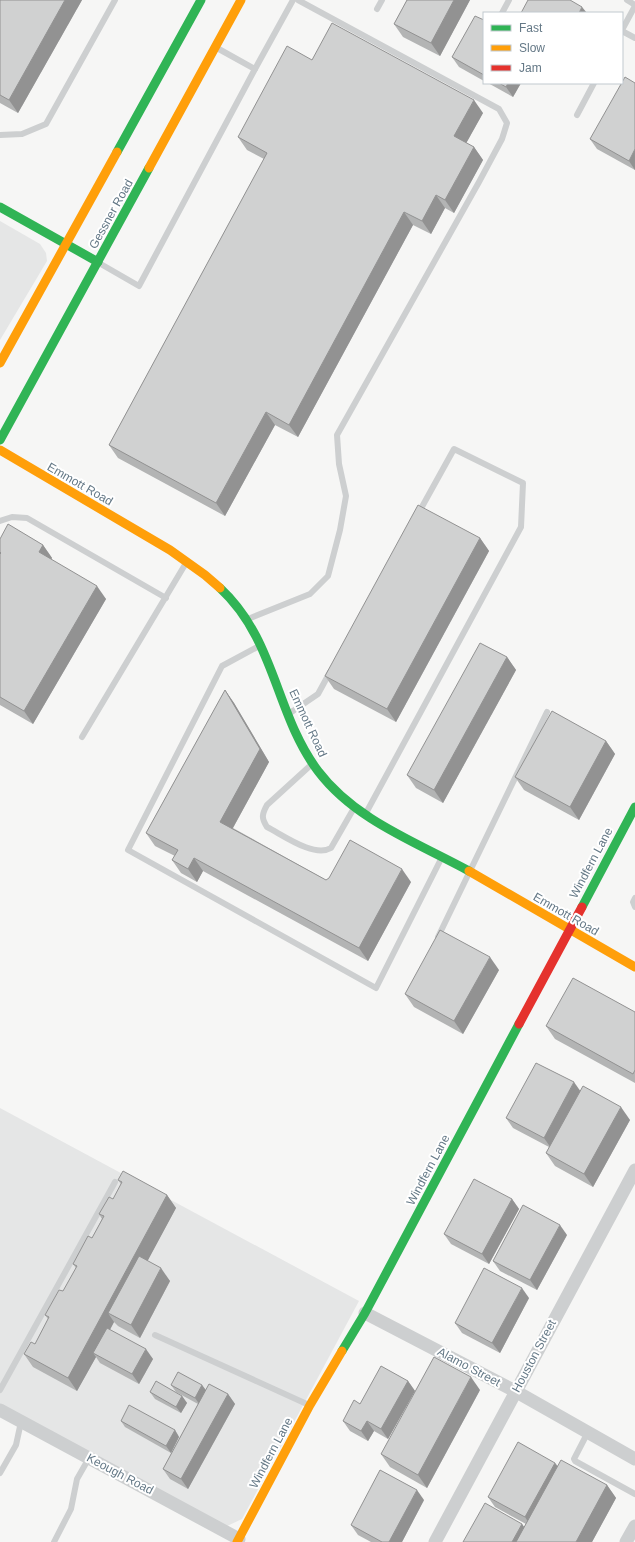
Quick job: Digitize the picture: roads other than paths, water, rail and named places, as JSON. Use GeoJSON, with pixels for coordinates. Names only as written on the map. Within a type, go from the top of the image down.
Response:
{"type":"FeatureCollection","features":[{"type":"Feature","properties":{"kind":"street","name":"Gessner Road"},"geometry":{"type":"LineString","coordinates":[[0,363],[201,0]]}},
{"type":"Feature","properties":{"kind":"street","name":"Gessner Road"},"geometry":{"type":"LineString","coordinates":[[0,440],[241,0]]}},
{"type":"Feature","properties":{"kind":"street"},"geometry":{"type":"LineString","coordinates":[[0,207],[98,262]]}},
{"type":"Feature","properties":{"kind":"street","name":"Emmott Road"},"geometry":{"type":"LineString","coordinates":[[0,450],[187,562],[219,586],[235,603],[247,619],[262,644],[289,714],[313,763],[332,788],[355,807],[635,967]]}},
{"type":"Feature","properties":{"kind":"street","name":"Windfern Lane"},"geometry":{"type":"LineString","coordinates":[[238,1540],[310,1405],[365,1313],[635,807]]}},
{"type":"Feature","properties":{"kind":"street","name":"Houston Street"},"geometry":{"type":"LineString","coordinates":[[435,1542],[515,1391],[631,1187],[635,1170]]}},
{"type":"Feature","properties":{"kind":"street","name":"Alamo Street"},"geometry":{"type":"LineString","coordinates":[[365,1313],[515,1391],[635,1459]]}},
{"type":"Feature","properties":{"kind":"street","name":"Keough Road"},"geometry":{"type":"LineString","coordinates":[[0,1410],[238,1540]]}},
{"type":"Feature","properties":{"kind":"street"},"geometry":{"type":"LineString","coordinates":[[626,1542],[635,1526]]}},
{"type":"Feature","properties":{"kind":"lane"},"geometry":{"type":"LineString","coordinates":[[0,135],[22,134],[46,124],[115,0]]}},
{"type":"Feature","properties":{"kind":"lane"},"geometry":{"type":"LineString","coordinates":[[98,262],[139,286],[293,0]]}},
{"type":"Feature","properties":{"kind":"lane"},"geometry":{"type":"LineString","coordinates":[[247,619],[310,594],[328,576],[340,530],[346,496],[339,464],[337,434],[479,182],[502,139],[507,123],[499,109],[298,0]]}},
{"type":"Feature","properties":{"kind":"lane"},"geometry":{"type":"LineString","coordinates":[[377,9],[382,0]]}},
{"type":"Feature","properties":{"kind":"lane"},"geometry":{"type":"LineString","coordinates":[[503,12],[509,0]]}},
{"type":"Feature","properties":{"kind":"lane"},"geometry":{"type":"LineString","coordinates":[[623,29],[635,5],[627,0]]}},
{"type":"Feature","properties":{"kind":"lane"},"geometry":{"type":"LineString","coordinates":[[623,32],[635,38]]}},
{"type":"Feature","properties":{"kind":"lane"},"geometry":{"type":"LineString","coordinates":[[215,47],[255,69]]}},
{"type":"Feature","properties":{"kind":"lane"},"geometry":{"type":"LineString","coordinates":[[577,116],[593,84]]}},
{"type":"Feature","properties":{"kind":"lane"},"geometry":{"type":"LineString","coordinates":[[365,814],[521,527],[523,483],[454,449],[413,524]]}},
{"type":"Feature","properties":{"kind":"lane"},"geometry":{"type":"LineString","coordinates":[[0,521],[12,517],[27,518],[166,598]]}},
{"type":"Feature","properties":{"kind":"lane"},"geometry":{"type":"LineString","coordinates":[[82,737],[187,562]]}},
{"type":"Feature","properties":{"kind":"lane"},"geometry":{"type":"LineString","coordinates":[[262,644],[222,666],[128,850],[376,988],[442,858]]}},
{"type":"Feature","properties":{"kind":"lane"},"geometry":{"type":"LineString","coordinates":[[289,714],[318,694],[333,666]]}},
{"type":"Feature","properties":{"kind":"lane"},"geometry":{"type":"LineString","coordinates":[[436,940],[468,871],[547,712]]}},
{"type":"Feature","properties":{"kind":"lane"},"geometry":{"type":"LineString","coordinates":[[313,763],[267,805],[262,813],[262,820],[266,827],[313,850],[326,851],[331,848],[355,807]]}},
{"type":"Feature","properties":{"kind":"lane"},"geometry":{"type":"LineString","coordinates":[[635,898],[633,902],[635,907]]}},
{"type":"Feature","properties":{"kind":"lane"},"geometry":{"type":"LineString","coordinates":[[0,1390],[115,1182]]}},
{"type":"Feature","properties":{"kind":"lane"},"geometry":{"type":"LineString","coordinates":[[155,1335],[310,1405]]}},
{"type":"Feature","properties":{"kind":"lane"},"geometry":{"type":"LineString","coordinates":[[0,1473],[16,1445],[22,1422]]}},
{"type":"Feature","properties":{"kind":"lane"},"geometry":{"type":"LineString","coordinates":[[588,1432],[574,1459],[575,1461],[635,1494]]}},
{"type":"Feature","properties":{"kind":"lane"},"geometry":{"type":"LineString","coordinates":[[54,1542],[71,1509],[77,1479],[89,1458]]}}]}
